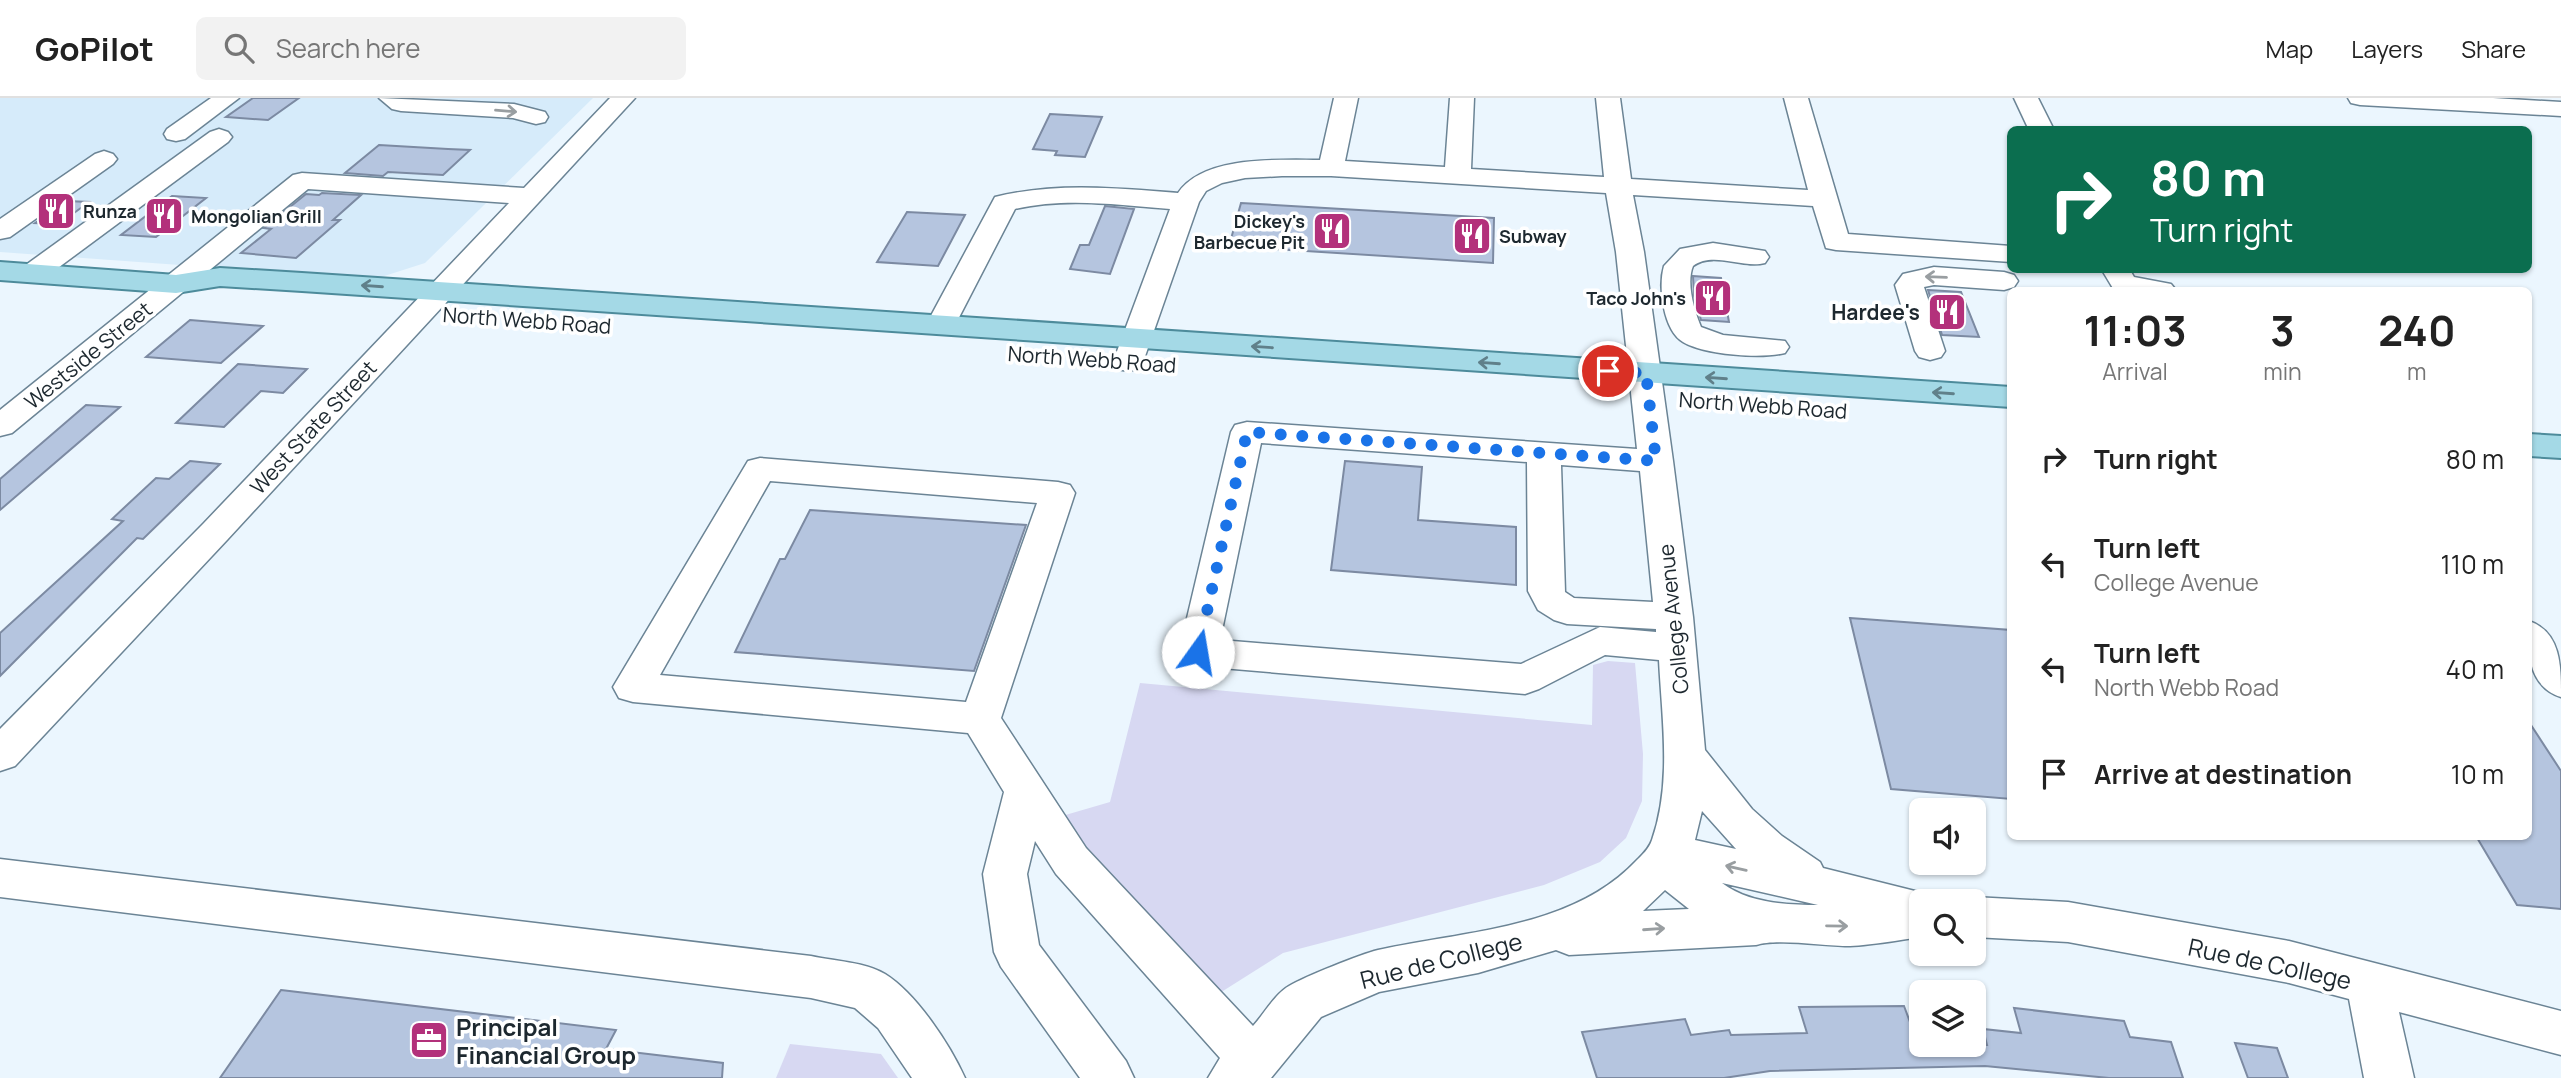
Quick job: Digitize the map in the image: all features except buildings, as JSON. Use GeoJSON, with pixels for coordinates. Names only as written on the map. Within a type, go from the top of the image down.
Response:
{"type":"FeatureCollection","features":[{"type":"Feature","properties":{"kind":"main road","name":"North Webb Road"},"geometry":{"type":"LineString","coordinates":[[0,271],[176,284],[218,297],[430,301],[941,325],[1132,350]]}},
{"type":"Feature","properties":{"kind":"main road","name":"North Webb Road"},"geometry":{"type":"LineString","coordinates":[[430,301],[1647,385],[2007,422]]}},
{"type":"Feature","properties":{"kind":"main road","name":"North Webb Road"},"geometry":{"type":"LineString","coordinates":[[1647,385],[2007,397]]}},
{"type":"Feature","properties":{"kind":"main road"},"geometry":{"type":"LineString","coordinates":[[2532,445],[2561,447]]}},
{"type":"Feature","properties":{"kind":"street"},"geometry":{"type":"LineString","coordinates":[[33,273],[219,137],[176,134],[227,98]]}},
{"type":"Feature","properties":{"kind":"street","name":"West State Street"},"geometry":{"type":"LineString","coordinates":[[0,755],[206,542],[623,98]]}},
{"type":"Feature","properties":{"kind":"street"},"geometry":{"type":"LineString","coordinates":[[1331,168],[1346,98]]}},
{"type":"Feature","properties":{"kind":"street"},"geometry":{"type":"LineString","coordinates":[[1458,176],[1462,98]]}},
{"type":"Feature","properties":{"kind":"street","name":"College Avenue"},"geometry":{"type":"LineString","coordinates":[[1608,98],[1617,186],[1630,252],[1656,461],[1685,754],[1682,812],[1673,842],[1663,862]]}},
{"type":"Feature","properties":{"kind":"street"},"geometry":{"type":"LineString","coordinates":[[1796,98],[1836,242],[2007,267]]}},
{"type":"Feature","properties":{"kind":"street"},"geometry":{"type":"LineString","coordinates":[[2026,98],[2040,126]]}},
{"type":"Feature","properties":{"kind":"street"},"geometry":{"type":"LineString","coordinates":[[2360,98],[2561,109]]}},
{"type":"Feature","properties":{"kind":"street"},"geometry":{"type":"LineString","coordinates":[[405,100],[514,111],[536,117]]}},
{"type":"Feature","properties":{"kind":"street"},"geometry":{"type":"LineString","coordinates":[[0,231],[104,159]]}},
{"type":"Feature","properties":{"kind":"street"},"geometry":{"type":"LineString","coordinates":[[1132,350],[1186,202],[1198,184],[1258,168],[1331,168],[1824,199]]}},
{"type":"Feature","properties":{"kind":"street","name":"Westside Street"},"geometry":{"type":"LineString","coordinates":[[0,426],[302,181],[529,196]]}},
{"type":"Feature","properties":{"kind":"street"},"geometry":{"type":"LineString","coordinates":[[941,325],[1004,203],[1022,198],[1063,194],[1186,202]]}},
{"type":"Feature","properties":{"kind":"street"},"geometry":{"type":"LineString","coordinates":[[1755,257],[1704,252],[1690,255],[1679,263],[1676,273],[1684,328],[1691,336],[1711,342],[1774,347]]}},
{"type":"Feature","properties":{"kind":"street"},"geometry":{"type":"LineString","coordinates":[[1930,351],[1911,294],[1909,285],[1913,279],[2007,267]]}},
{"type":"Feature","properties":{"kind":"street"},"geometry":{"type":"LineString","coordinates":[[1656,461],[1247,432],[1198,652],[1525,679],[1600,641],[1675,633]]}},
{"type":"Feature","properties":{"kind":"street"},"geometry":{"type":"LineString","coordinates":[[1544,453],[1546,591],[1551,601],[1566,611],[1675,633]]}},
{"type":"Feature","properties":{"kind":"street"},"geometry":{"type":"LineString","coordinates":[[760,469],[1058,493],[979,719],[897,711],[633,687],[760,469]]}},
{"type":"Feature","properties":{"kind":"street"},"geometry":{"type":"LineString","coordinates":[[2532,639],[2561,682]]}},
{"type":"Feature","properties":{"kind":"street"},"geometry":{"type":"LineString","coordinates":[[979,719],[1071,861],[1244,1070]]}},
{"type":"Feature","properties":{"kind":"street"},"geometry":{"type":"LineString","coordinates":[[1685,754],[1730,817],[1770,854],[1826,888]]}},
{"type":"Feature","properties":{"kind":"street"},"geometry":{"type":"LineString","coordinates":[[1026,790],[1005,874],[1017,952],[1109,1078]]}},
{"type":"Feature","properties":{"kind":"street"},"geometry":{"type":"LineString","coordinates":[[1663,862],[1696,858],[1909,908]]}},
{"type":"Feature","properties":{"kind":"street"},"geometry":{"type":"LineString","coordinates":[[1663,862],[1716,904],[1762,920],[1788,924]]}},
{"type":"Feature","properties":{"kind":"street","name":"Rue de College"},"geometry":{"type":"LineString","coordinates":[[1244,1070],[1304,1002],[1375,972],[1478,952],[1537,937],[1590,918],[1625,899],[1663,862]]}},
{"type":"Feature","properties":{"kind":"street"},"geometry":{"type":"LineString","coordinates":[[0,878],[811,977],[868,989],[895,1012],[940,1078]]}},
{"type":"Feature","properties":{"kind":"street","name":"Rue de College"},"geometry":{"type":"LineString","coordinates":[[1986,918],[2068,922],[2289,962],[2561,1033]]}},
{"type":"Feature","properties":{"kind":"street"},"geometry":{"type":"LineString","coordinates":[[1537,937],[1788,924],[1852,926],[1909,919]]}},
{"type":"Feature","properties":{"kind":"street"},"geometry":{"type":"LineString","coordinates":[[2370,985],[2389,1078]]}},
{"type":"Feature","properties":{"kind":"shaded area"},"geometry":{"type":"Polygon","coordinates":[[[0,98],[593,98],[425,263],[375,279],[0,252],[0,98]]]}},
{"type":"Feature","properties":{"kind":"shaded area"},"geometry":{"type":"Polygon","coordinates":[[[1608,661],[1635,663],[1643,754],[1642,801],[1626,838],[1600,862],[1544,885],[1283,953],[1215,996],[1078,849],[1062,816],[1110,802],[1140,683],[1592,725],[1593,665],[1608,661]]]}},
{"type":"Feature","properties":{"kind":"shaded area"},"geometry":{"type":"Polygon","coordinates":[[[790,1044],[881,1054],[898,1078],[776,1078],[790,1044]]]}},
{"type":"Feature","properties":{"kind":"place","name":"Runza"},"geometry":{"type":"Point","coordinates":[56,211]}},
{"type":"Feature","properties":{"kind":"place","name":"Mongolian Grill"},"geometry":{"type":"Point","coordinates":[164,216]}},
{"type":"Feature","properties":{"kind":"place","name":"Dickey's Barbecue Pit"},"geometry":{"type":"Point","coordinates":[1332,231]}},
{"type":"Feature","properties":{"kind":"place","name":"Subway"},"geometry":{"type":"Point","coordinates":[1472,236]}},
{"type":"Feature","properties":{"kind":"place","name":"Taco John's"},"geometry":{"type":"Point","coordinates":[1713,298]}},
{"type":"Feature","properties":{"kind":"place","name":"Hardee's"},"geometry":{"type":"Point","coordinates":[1947,312]}},
{"type":"Feature","properties":{"kind":"place","name":"Principal Financial Group"},"geometry":{"type":"Point","coordinates":[429,1040]}},
{"type":"Feature","properties":{"kind":"route"},"geometry":{"type":"LineString","coordinates":[[1198,652],[1247,432],[1656,461],[1646,373],[1608,371]]}}]}
